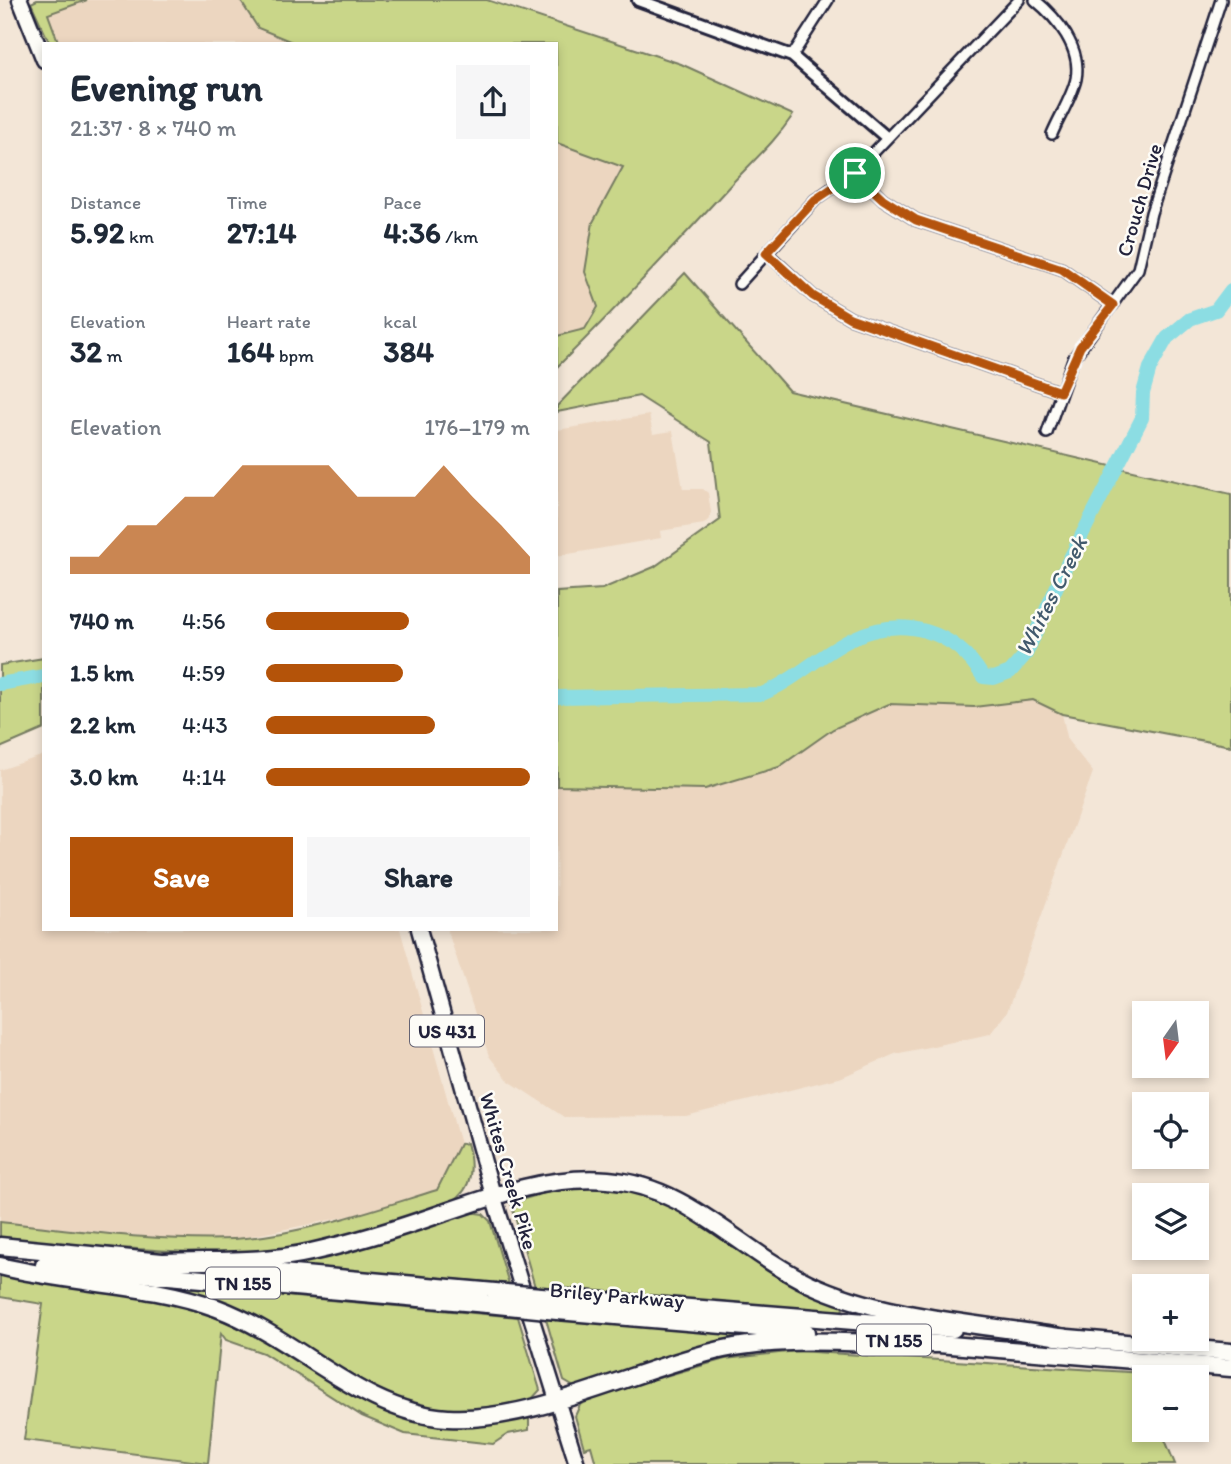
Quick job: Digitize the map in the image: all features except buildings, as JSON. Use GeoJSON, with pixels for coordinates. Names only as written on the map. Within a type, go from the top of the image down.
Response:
{"type":"FeatureCollection","features":[{"type":"Feature","properties":{"kind":"highway"},"geometry":{"type":"LineString","coordinates":[[164,1262],[285,1257],[429,1218],[493,1195],[587,1179],[639,1185],[687,1204],[784,1270],[832,1293],[887,1309],[1066,1338]]}},
{"type":"Feature","properties":{"kind":"highway","name":"Briley Parkway"},"geometry":{"type":"LineString","coordinates":[[0,1246],[934,1344],[1231,1368]]}},
{"type":"Feature","properties":{"kind":"highway"},"geometry":{"type":"LineString","coordinates":[[0,1264],[150,1290],[215,1308],[283,1339],[365,1394],[408,1411],[450,1418],[473,1418],[558,1400],[644,1372],[753,1344],[811,1341],[874,1345],[934,1344]]}},
{"type":"Feature","properties":{"kind":"highway","name":"Briley Parkway"},"geometry":{"type":"LineString","coordinates":[[0,1264],[491,1298]]}},
{"type":"Feature","properties":{"kind":"highway","name":"Briley Parkway"},"geometry":{"type":"LineString","coordinates":[[555,1304],[1066,1338],[1231,1352]]}},
{"type":"Feature","properties":{"kind":"main road"},"geometry":{"type":"LineString","coordinates":[[20,0],[42,55]]}},
{"type":"Feature","properties":{"kind":"main road","name":"Whites Creek Pike"},"geometry":{"type":"LineString","coordinates":[[420,931],[493,1195],[577,1464]]}},
{"type":"Feature","properties":{"kind":"street"},"geometry":{"type":"LineString","coordinates":[[638,0],[792,56],[886,137]]}},
{"type":"Feature","properties":{"kind":"street"},"geometry":{"type":"LineString","coordinates":[[792,56],[828,0]]}},
{"type":"Feature","properties":{"kind":"street"},"geometry":{"type":"LineString","coordinates":[[739,284],[815,200],[855,173],[886,137],[1019,0]]}},
{"type":"Feature","properties":{"kind":"street"},"geometry":{"type":"LineString","coordinates":[[1035,0],[1054,16],[1075,51],[1076,79],[1052,134]]}},
{"type":"Feature","properties":{"kind":"street","name":"Crouch Drive"},"geometry":{"type":"LineString","coordinates":[[1047,433],[1060,392],[1080,347],[1138,269],[1159,188],[1221,0]]}},
{"type":"Feature","properties":{"kind":"street"},"geometry":{"type":"LineString","coordinates":[[855,173],[883,199],[916,220],[1062,269],[1113,305]]}},
{"type":"Feature","properties":{"kind":"street"},"geometry":{"type":"LineString","coordinates":[[766,253],[813,296],[850,318],[1060,392]]}},
{"type":"Feature","properties":{"kind":"shaded area"},"geometry":{"type":"Polygon","coordinates":[[[87,0],[240,0],[258,28],[292,42],[58,42],[48,14],[87,0]]]}},
{"type":"Feature","properties":{"kind":"shaded area"},"geometry":{"type":"Polygon","coordinates":[[[558,144],[623,167],[593,222],[585,272],[598,307],[585,329],[558,336],[558,144]]]}},
{"type":"Feature","properties":{"kind":"shaded area"},"geometry":{"type":"Polygon","coordinates":[[[649,415],[653,434],[673,431],[683,489],[703,489],[708,493],[711,512],[709,519],[704,524],[660,531],[661,538],[558,556],[558,430],[649,415]]]}},
{"type":"Feature","properties":{"kind":"shaded area"},"geometry":{"type":"Polygon","coordinates":[[[1033,700],[1062,714],[1068,741],[1093,772],[1007,1012],[990,1034],[895,1054],[842,1077],[686,1116],[564,1117],[509,1081],[489,1056],[448,931],[558,931],[558,786],[705,789],[779,767],[833,729],[889,704],[974,707],[1033,700]]]}},
{"type":"Feature","properties":{"kind":"shaded area"},"geometry":{"type":"Polygon","coordinates":[[[42,756],[42,931],[401,931],[460,1144],[437,1190],[354,1215],[237,1239],[174,1239],[0,1222],[0,770],[42,756]]]}},
{"type":"Feature","properties":{"kind":"green space"},"geometry":{"type":"Polygon","coordinates":[[[37,0],[87,0],[48,14],[58,42],[49,42],[31,3],[37,0]]]}},
{"type":"Feature","properties":{"kind":"green space"},"geometry":{"type":"Polygon","coordinates":[[[240,0],[487,0],[681,64],[793,115],[769,146],[558,366],[558,336],[585,329],[598,307],[585,272],[593,222],[623,167],[558,143],[558,42],[292,42],[258,28],[240,0]]]}},
{"type":"Feature","properties":{"kind":"green space"},"geometry":{"type":"Polygon","coordinates":[[[685,273],[789,391],[1231,494],[1231,746],[1062,714],[1033,700],[974,707],[889,704],[833,729],[779,767],[705,789],[558,786],[558,592],[602,589],[654,567],[720,520],[711,442],[639,396],[558,412],[558,405],[685,273]]]}},
{"type":"Feature","properties":{"kind":"green space"},"geometry":{"type":"Polygon","coordinates":[[[42,658],[42,730],[0,748],[0,665],[42,658]]]}},
{"type":"Feature","properties":{"kind":"green space"},"geometry":{"type":"Polygon","coordinates":[[[467,1143],[471,1164],[469,1180],[463,1192],[453,1201],[424,1213],[295,1248],[246,1253],[210,1253],[0,1240],[0,1222],[176,1239],[234,1239],[284,1233],[437,1190],[460,1144],[467,1143]]]}},
{"type":"Feature","properties":{"kind":"green space"},"geometry":{"type":"Polygon","coordinates":[[[585,1185],[645,1192],[844,1301],[842,1313],[535,1287],[511,1203],[564,1187],[585,1185]]]}},
{"type":"Feature","properties":{"kind":"green space"},"geometry":{"type":"Polygon","coordinates":[[[469,1212],[483,1214],[490,1221],[509,1284],[287,1265],[286,1261],[469,1212]]]}},
{"type":"Feature","properties":{"kind":"green space"},"geometry":{"type":"Polygon","coordinates":[[[0,1274],[159,1298],[195,1308],[268,1341],[354,1397],[403,1418],[467,1427],[529,1418],[529,1430],[508,1434],[493,1444],[405,1434],[362,1416],[263,1353],[226,1340],[221,1333],[208,1463],[24,1440],[43,1304],[0,1297],[0,1274]]]}},
{"type":"Feature","properties":{"kind":"green space"},"geometry":{"type":"Polygon","coordinates":[[[173,1286],[518,1317],[540,1390],[530,1401],[483,1413],[412,1408],[171,1291],[173,1286]]]}},
{"type":"Feature","properties":{"kind":"green space"},"geometry":{"type":"Polygon","coordinates":[[[546,1319],[766,1337],[574,1387],[564,1381],[546,1319]]]}},
{"type":"Feature","properties":{"kind":"green space"},"geometry":{"type":"Polygon","coordinates":[[[797,1351],[1132,1372],[1132,1442],[1166,1442],[1175,1464],[596,1464],[591,1446],[584,1448],[575,1416],[584,1396],[623,1388],[725,1359],[797,1351]]]}},
{"type":"Feature","properties":{"kind":"waterway","name":"Whites Creek"},"geometry":{"type":"LineString","coordinates":[[558,697],[762,694],[842,644],[872,631],[891,628],[926,631],[943,638],[958,648],[983,677],[994,678],[1010,672],[1026,654],[1068,562],[1142,418],[1143,393],[1150,368],[1167,338],[1190,319],[1216,310],[1231,290]]}},
{"type":"Feature","properties":{"kind":"waterway","name":"Whites Creek"},"geometry":{"type":"LineString","coordinates":[[0,684],[42,676]]}},
{"type":"Feature","properties":{"kind":"route"},"geometry":{"type":"LineString","coordinates":[[855,173],[883,199],[916,220],[1062,269],[1113,305],[1080,347],[1060,392],[850,318],[813,296],[766,253],[815,200],[855,173]]}}]}
